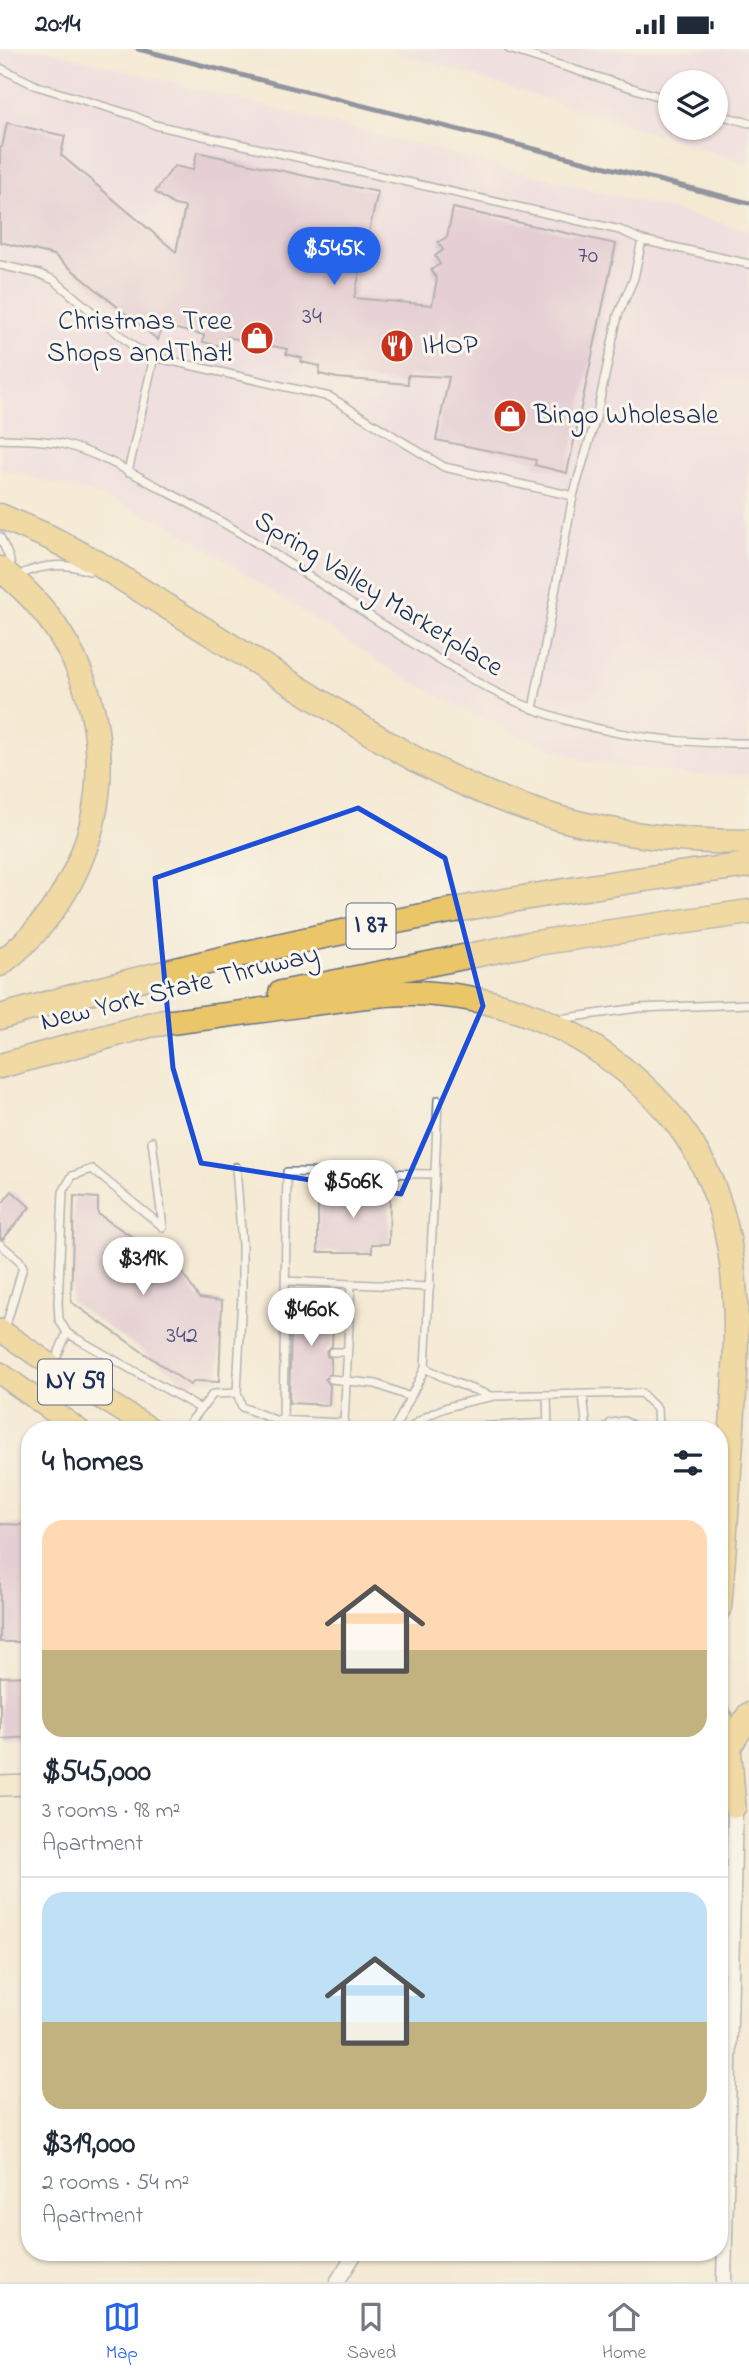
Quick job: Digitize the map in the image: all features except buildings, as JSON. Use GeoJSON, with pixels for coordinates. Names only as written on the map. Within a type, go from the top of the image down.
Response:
{"type":"FeatureCollection","features":[{"type":"Feature","properties":{"kind":"highway"},"geometry":{"type":"LineString","coordinates":[[0,516],[71,548],[411,757],[505,802],[579,825],[624,834],[692,842],[749,842]]}},
{"type":"Feature","properties":{"kind":"highway"},"geometry":{"type":"LineString","coordinates":[[0,964],[24,944],[48,916],[76,869],[93,819],[99,767],[95,717],[77,661],[48,615],[34,599],[6,578]]}},
{"type":"Feature","properties":{"kind":"highway","name":"New York State Thruway"},"geometry":{"type":"LineString","coordinates":[[0,1017],[200,964],[392,922],[587,887],[749,865]]}},
{"type":"Feature","properties":{"kind":"highway","name":"New York State Thruway"},"geometry":{"type":"LineString","coordinates":[[0,1066],[148,1025],[325,983],[593,934],[749,912]]}},
{"type":"Feature","properties":{"kind":"highway"},"geometry":{"type":"LineString","coordinates":[[148,1025],[369,996],[412,993],[454,996],[495,1003],[547,1021],[593,1046],[618,1065],[642,1085],[664,1109],[700,1159],[715,1189],[724,1218],[735,1277],[737,1358],[728,1484]]}},
{"type":"Feature","properties":{"kind":"highway"},"geometry":{"type":"LineString","coordinates":[[733,1746],[749,1715]]}},
{"type":"Feature","properties":{"kind":"main road","name":"NY 59"},"geometry":{"type":"LineString","coordinates":[[2,1331],[52,1367],[139,1421]]}},
{"type":"Feature","properties":{"kind":"main road","name":"NY 59"},"geometry":{"type":"LineString","coordinates":[[0,1373],[62,1421]]}},
{"type":"Feature","properties":{"kind":"main road"},"geometry":{"type":"LineString","coordinates":[[733,1746],[734,1807]]}},
{"type":"Feature","properties":{"kind":"street"},"geometry":{"type":"LineString","coordinates":[[0,1786],[21,1785]]}},
{"type":"Feature","properties":{"kind":"street"},"geometry":{"type":"LineString","coordinates":[[728,2092],[734,1807]]}},
{"type":"Feature","properties":{"kind":"street"},"geometry":{"type":"LineString","coordinates":[[337,2282],[350,2261]]}},
{"type":"Feature","properties":{"kind":"street"},"geometry":{"type":"LineString","coordinates":[[724,2261],[724,2282]]}},
{"type":"Feature","properties":{"kind":"lane"},"geometry":{"type":"LineString","coordinates":[[509,49],[658,96]]}},
{"type":"Feature","properties":{"kind":"lane"},"geometry":{"type":"LineString","coordinates":[[0,68],[37,86],[132,115],[155,125],[620,230],[642,240],[749,264]]}},
{"type":"Feature","properties":{"kind":"lane"},"geometry":{"type":"LineString","coordinates":[[728,117],[749,123]]}},
{"type":"Feature","properties":{"kind":"lane"},"geometry":{"type":"LineString","coordinates":[[533,709],[573,496],[596,418],[618,315],[634,278],[642,240]]}},
{"type":"Feature","properties":{"kind":"lane"},"geometry":{"type":"LineString","coordinates":[[0,265],[54,280],[134,347],[153,357],[330,397],[443,467],[573,496]]}},
{"type":"Feature","properties":{"kind":"lane"},"geometry":{"type":"LineString","coordinates":[[128,472],[153,357]]}},
{"type":"Feature","properties":{"kind":"lane","name":"Spring Valley Marketplace"},"geometry":{"type":"LineString","coordinates":[[0,439],[62,444],[87,452],[128,472],[217,519],[458,672],[533,709],[595,728],[642,737],[702,743],[749,743]]}},
{"type":"Feature","properties":{"kind":"lane"},"geometry":{"type":"LineString","coordinates":[[0,537],[9,557],[6,578],[55,565],[76,567],[97,574]]}},
{"type":"Feature","properties":{"kind":"lane"},"geometry":{"type":"LineString","coordinates":[[108,580],[202,627]]}},
{"type":"Feature","properties":{"kind":"lane"},"geometry":{"type":"LineString","coordinates":[[547,1021],[638,1008],[749,1004]]}},
{"type":"Feature","properties":{"kind":"lane"},"geometry":{"type":"LineString","coordinates":[[398,1421],[425,1368],[438,1100]]}},
{"type":"Feature","properties":{"kind":"lane"},"geometry":{"type":"LineString","coordinates":[[152,1141],[163,1227],[92,1168],[72,1176],[63,1192],[59,1319],[67,1333],[201,1409]]}},
{"type":"Feature","properties":{"kind":"lane"},"geometry":{"type":"LineString","coordinates":[[236,1167],[242,1245],[237,1394],[242,1407],[275,1420],[303,1421]]}},
{"type":"Feature","properties":{"kind":"lane"},"geometry":{"type":"LineString","coordinates":[[283,1420],[287,1317],[287,1173],[435,1174]]}},
{"type":"Feature","properties":{"kind":"lane"},"geometry":{"type":"LineString","coordinates":[[0,1244],[19,1260],[23,1267],[2,1331]]}},
{"type":"Feature","properties":{"kind":"lane"},"geometry":{"type":"LineString","coordinates":[[285,1280],[430,1287]]}},
{"type":"Feature","properties":{"kind":"lane"},"geometry":{"type":"LineString","coordinates":[[344,1421],[351,1284]]}},
{"type":"Feature","properties":{"kind":"lane"},"geometry":{"type":"LineString","coordinates":[[333,1318],[349,1319]]}},
{"type":"Feature","properties":{"kind":"lane"},"geometry":{"type":"LineString","coordinates":[[52,1367],[67,1333]]}},
{"type":"Feature","properties":{"kind":"lane"},"geometry":{"type":"LineString","coordinates":[[332,1352],[347,1352]]}},
{"type":"Feature","properties":{"kind":"lane"},"geometry":{"type":"LineString","coordinates":[[425,1368],[491,1396]]}},
{"type":"Feature","properties":{"kind":"lane"},"geometry":{"type":"LineString","coordinates":[[331,1379],[376,1384],[410,1397]]}},
{"type":"Feature","properties":{"kind":"lane"},"geometry":{"type":"LineString","coordinates":[[419,1421],[444,1406],[491,1396],[641,1393],[657,1409],[658,1421]]}},
{"type":"Feature","properties":{"kind":"lane"},"geometry":{"type":"LineString","coordinates":[[191,1421],[212,1394],[237,1394]]}},
{"type":"Feature","properties":{"kind":"lane"},"geometry":{"type":"LineString","coordinates":[[547,1395],[548,1421]]}},
{"type":"Feature","properties":{"kind":"lane"},"geometry":{"type":"LineString","coordinates":[[583,1395],[586,1421]]}},
{"type":"Feature","properties":{"kind":"highlighted area"},"geometry":{"type":"Polygon","coordinates":[[[358,808],[445,858],[483,1006],[401,1194],[201,1163],[173,1068],[155,878],[358,808]]]}},
{"type":"Feature","properties":{"kind":"shaded area"},"geometry":{"type":"Polygon","coordinates":[[[0,49],[42,49],[749,230],[749,775],[690,775],[587,762],[495,725],[396,673],[176,528],[96,494],[0,469],[0,49]]]}},
{"type":"Feature","properties":{"kind":"shaded area"},"geometry":{"type":"Polygon","coordinates":[[[388,49],[749,49],[749,164],[674,140],[728,140],[728,70],[658,70],[658,135],[388,49]]]}},
{"type":"Feature","properties":{"kind":"railway"},"geometry":{"type":"LineString","coordinates":[[138,49],[749,203]]}},
{"type":"Feature","properties":{"kind":"place","name":"Christmas Tree Shops andThat!"},"geometry":{"type":"Point","coordinates":[257,338]}},
{"type":"Feature","properties":{"kind":"place","name":"IHOP"},"geometry":{"type":"Point","coordinates":[397,346]}},
{"type":"Feature","properties":{"kind":"place","name":"Bingo Wholesale"},"geometry":{"type":"Point","coordinates":[510,416]}}]}
